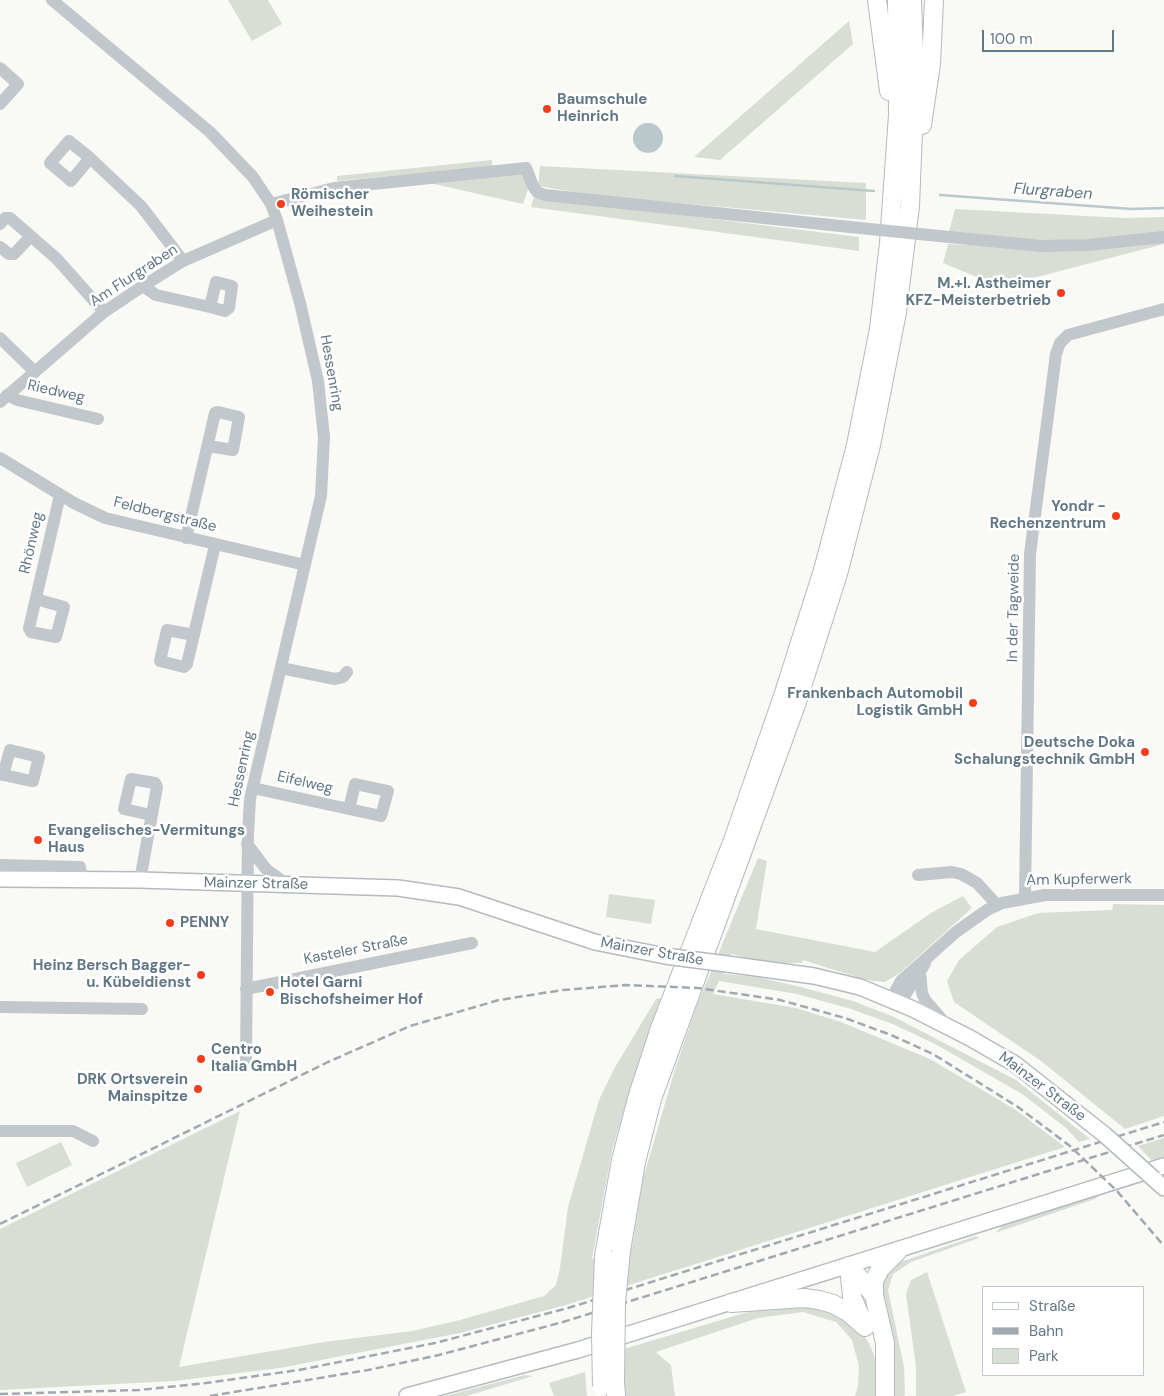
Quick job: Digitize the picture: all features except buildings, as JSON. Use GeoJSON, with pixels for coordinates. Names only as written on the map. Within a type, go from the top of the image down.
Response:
{"type":"FeatureCollection","features":[{"type":"Feature","properties":{"kind":"highway"},"geometry":{"type":"LineString","coordinates":[[878,0],[889,90],[892,207]]}},
{"type":"Feature","properties":{"kind":"highway"},"geometry":{"type":"LineString","coordinates":[[609,1390],[600,1334],[613,1253],[621,1160],[648,1061],[758,769],[834,528],[859,428],[879,329],[892,207],[898,115],[897,0]]}},
{"type":"Feature","properties":{"kind":"highway"},"geometry":{"type":"LineString","coordinates":[[613,1253],[652,1099],[776,764],[821,629],[850,531],[871,445],[896,320],[906,242],[912,170],[915,82],[912,0]]}},
{"type":"Feature","properties":{"kind":"highway"},"geometry":{"type":"LineString","coordinates":[[912,170],[926,104],[934,0]]}},
{"type":"Feature","properties":{"kind":"highway"},"geometry":{"type":"LineString","coordinates":[[885,1396],[885,1343],[874,1295],[874,1281],[880,1269],[898,1251]]}},
{"type":"Feature","properties":{"kind":"highway"},"geometry":{"type":"LineString","coordinates":[[849,1266],[874,1295]]}},
{"type":"Feature","properties":{"kind":"highway"},"geometry":{"type":"LineString","coordinates":[[849,1266],[852,1297],[865,1327],[877,1344],[886,1364]]}},
{"type":"Feature","properties":{"kind":"highway"},"geometry":{"type":"LineString","coordinates":[[731,1303],[804,1298],[819,1300],[834,1304],[848,1312],[865,1327]]}},
{"type":"Feature","properties":{"kind":"main road","name":"Mainzer Straße"},"geometry":{"type":"LineString","coordinates":[[0,879],[140,880],[398,888],[444,893],[487,905],[594,942],[665,956],[814,976],[860,987],[891,999],[946,1025],[1015,1064],[1104,1135],[1159,1184]]}},
{"type":"Feature","properties":{"kind":"main road"},"geometry":{"type":"LineString","coordinates":[[406,1396],[578,1350],[1164,1166]]}},
{"type":"Feature","properties":{"kind":"street","name":"Hessenring"},"geometry":{"type":"LineString","coordinates":[[52,0],[210,132],[241,163],[274,213],[300,303],[318,380],[324,437],[321,496],[253,788],[247,884]]}},
{"type":"Feature","properties":{"kind":"street"},"geometry":{"type":"LineString","coordinates":[[0,68],[18,84],[0,104]]}},
{"type":"Feature","properties":{"kind":"street"},"geometry":{"type":"LineString","coordinates":[[90,158],[141,206],[183,261]]}},
{"type":"Feature","properties":{"kind":"street","name":"Am Flurgraben"},"geometry":{"type":"LineString","coordinates":[[3,398],[104,312],[143,286],[183,261],[274,213],[303,194],[334,188],[526,168],[537,192],[545,195],[850,228],[1050,246],[1087,245],[1164,237]]}},
{"type":"Feature","properties":{"kind":"street"},"geometry":{"type":"LineString","coordinates":[[0,224],[5,218],[10,218],[77,279],[104,312]]}},
{"type":"Feature","properties":{"kind":"street"},"geometry":{"type":"LineString","coordinates":[[0,247],[9,254],[14,254],[31,236]]}},
{"type":"Feature","properties":{"kind":"street"},"geometry":{"type":"LineString","coordinates":[[143,286],[156,295],[210,308]]}},
{"type":"Feature","properties":{"kind":"street","name":"In der Tagweide"},"geometry":{"type":"LineString","coordinates":[[1025,897],[1030,554],[1056,354],[1060,343],[1068,335],[1164,309]]}},
{"type":"Feature","properties":{"kind":"street"},"geometry":{"type":"LineString","coordinates":[[0,338],[34,371]]}},
{"type":"Feature","properties":{"kind":"street","name":"Riedweg"},"geometry":{"type":"LineString","coordinates":[[3,398],[98,419]]}},
{"type":"Feature","properties":{"kind":"street"},"geometry":{"type":"LineString","coordinates":[[186,538],[208,446]]}},
{"type":"Feature","properties":{"kind":"street","name":"Feldbergstraße"},"geometry":{"type":"LineString","coordinates":[[0,458],[60,495],[105,518],[305,565]]}},
{"type":"Feature","properties":{"kind":"street","name":"Rhönweg"},"geometry":{"type":"LineString","coordinates":[[36,599],[60,495]]}},
{"type":"Feature","properties":{"kind":"street"},"geometry":{"type":"LineString","coordinates":[[194,635],[215,545]]}},
{"type":"Feature","properties":{"kind":"street"},"geometry":{"type":"LineString","coordinates":[[281,668],[330,679],[341,678],[347,672]]}},
{"type":"Feature","properties":{"kind":"street","name":"Eifelweg"},"geometry":{"type":"LineString","coordinates":[[253,788],[349,809]]}},
{"type":"Feature","properties":{"kind":"street"},"geometry":{"type":"LineString","coordinates":[[140,880],[151,816]]}},
{"type":"Feature","properties":{"kind":"street"},"geometry":{"type":"LineString","coordinates":[[248,844],[266,868],[288,885]]}},
{"type":"Feature","properties":{"kind":"street"},"geometry":{"type":"LineString","coordinates":[[0,865],[80,867],[82,880]]}},
{"type":"Feature","properties":{"kind":"street"},"geometry":{"type":"LineString","coordinates":[[918,875],[952,872],[961,874],[977,884],[997,905]]}},
{"type":"Feature","properties":{"kind":"street"},"geometry":{"type":"LineString","coordinates":[[246,1063],[247,884]]}},
{"type":"Feature","properties":{"kind":"street","name":"Am Kupferwerk"},"geometry":{"type":"LineString","coordinates":[[891,999],[901,981],[923,966],[962,927],[997,905],[1044,894],[1164,895]]}},
{"type":"Feature","properties":{"kind":"street","name":"Kasteler Straße"},"geometry":{"type":"LineString","coordinates":[[246,989],[472,943]]}},
{"type":"Feature","properties":{"kind":"street"},"geometry":{"type":"LineString","coordinates":[[923,966],[925,1000],[946,1025]]}},
{"type":"Feature","properties":{"kind":"street"},"geometry":{"type":"LineString","coordinates":[[0,1007],[142,1008]]}},
{"type":"Feature","properties":{"kind":"street"},"geometry":{"type":"LineString","coordinates":[[0,1131],[73,1131],[93,1140]]}},
{"type":"Feature","properties":{"kind":"green space"},"geometry":{"type":"Polygon","coordinates":[[[228,0],[268,0],[282,24],[252,41],[228,0]]]}},
{"type":"Feature","properties":{"kind":"green space"},"geometry":{"type":"Polygon","coordinates":[[[849,21],[853,44],[720,160],[694,157],[849,21]]]}},
{"type":"Feature","properties":{"kind":"green space"},"geometry":{"type":"Polygon","coordinates":[[[492,160],[492,167],[337,181],[337,176],[492,160]]]}},
{"type":"Feature","properties":{"kind":"green space"},"geometry":{"type":"Polygon","coordinates":[[[540,166],[866,183],[866,220],[591,195],[538,186],[540,166]]]}},
{"type":"Feature","properties":{"kind":"green space"},"geometry":{"type":"Polygon","coordinates":[[[523,173],[529,186],[523,204],[425,182],[523,173]]]}},
{"type":"Feature","properties":{"kind":"green space"},"geometry":{"type":"Polygon","coordinates":[[[534,197],[859,237],[859,251],[531,207],[534,197]]]}},
{"type":"Feature","properties":{"kind":"green space"},"geometry":{"type":"Polygon","coordinates":[[[955,209],[1124,218],[1164,217],[1164,234],[1040,242],[949,232],[955,209]]]}},
{"type":"Feature","properties":{"kind":"green space"},"geometry":{"type":"Polygon","coordinates":[[[1164,240],[1164,244],[1014,283],[991,283],[943,263],[948,244],[1063,249],[1164,240]]]}},
{"type":"Feature","properties":{"kind":"green space"},"geometry":{"type":"Polygon","coordinates":[[[758,858],[767,861],[756,929],[875,952],[931,913],[963,896],[972,908],[900,973],[885,982],[866,980],[803,960],[802,963],[768,963],[731,954],[723,974],[756,977],[797,986],[853,1001],[892,1016],[1016,1080],[1090,1139],[1079,1142],[1065,1127],[1022,1094],[937,1045],[895,1025],[851,1009],[797,994],[719,981],[713,994],[796,1008],[841,1022],[930,1059],[1016,1110],[1065,1147],[566,1305],[460,1333],[280,1368],[175,1381],[0,1390],[0,1229],[240,1111],[179,1367],[324,1342],[412,1331],[460,1320],[544,1296],[556,1285],[568,1207],[599,1100],[614,1069],[656,999],[662,998],[631,1087],[612,1151],[592,1259],[632,1248],[643,1179],[675,1069],[697,1005],[758,858]]]}},
{"type":"Feature","properties":{"kind":"green space"},"geometry":{"type":"Polygon","coordinates":[[[609,894],[655,900],[651,924],[606,917],[609,894]]]}},
{"type":"Feature","properties":{"kind":"green space"},"geometry":{"type":"Polygon","coordinates":[[[1113,904],[1164,905],[1164,1116],[1125,1129],[1041,1061],[954,1002],[947,981],[959,960],[997,927],[1038,913],[1112,910],[1113,904]]]}},
{"type":"Feature","properties":{"kind":"green space"},"geometry":{"type":"Polygon","coordinates":[[[1164,1138],[1164,1159],[1153,1162],[1138,1146],[1164,1138]]]}},
{"type":"Feature","properties":{"kind":"green space"},"geometry":{"type":"Polygon","coordinates":[[[61,1142],[72,1165],[27,1187],[16,1163],[61,1142]]]}},
{"type":"Feature","properties":{"kind":"green space"},"geometry":{"type":"Polygon","coordinates":[[[1105,1191],[1095,1199],[995,1233],[1002,1226],[1105,1191]]]}},
{"type":"Feature","properties":{"kind":"green space"},"geometry":{"type":"Polygon","coordinates":[[[976,1236],[979,1238],[911,1262],[893,1274],[888,1290],[904,1367],[905,1393],[904,1396],[892,1396],[894,1363],[881,1292],[884,1275],[900,1262],[976,1236]]]}},
{"type":"Feature","properties":{"kind":"green space"},"geometry":{"type":"Polygon","coordinates":[[[927,1272],[966,1392],[953,1396],[916,1396],[916,1367],[906,1294],[911,1280],[927,1272]]]}},
{"type":"Feature","properties":{"kind":"green space"},"geometry":{"type":"Polygon","coordinates":[[[786,1303],[831,1310],[861,1331],[869,1343],[875,1358],[878,1371],[878,1396],[855,1396],[858,1386],[859,1366],[852,1340],[836,1322],[803,1312],[758,1318],[656,1352],[671,1365],[675,1396],[625,1396],[624,1349],[761,1308],[786,1303]]]}},
{"type":"Feature","properties":{"kind":"green space"},"geometry":{"type":"Polygon","coordinates":[[[585,1372],[587,1396],[554,1396],[549,1383],[585,1372]]]}},
{"type":"Feature","properties":{"kind":"green space"},"geometry":{"type":"Polygon","coordinates":[[[525,1375],[533,1376],[467,1396],[445,1396],[525,1375]]]}},
{"type":"Feature","properties":{"kind":"shaded area"},"geometry":{"type":"Polygon","coordinates":[[[648,123],[658,128],[663,138],[658,148],[648,153],[638,148],[633,138],[638,128],[648,123]]]}},
{"type":"Feature","properties":{"kind":"waterway","name":"Flurgraben"},"geometry":{"type":"LineString","coordinates":[[675,176],[874,191]]}},
{"type":"Feature","properties":{"kind":"waterway","name":"Flurgraben"},"geometry":{"type":"LineString","coordinates":[[940,195],[1132,209],[1164,208]]}},
{"type":"Feature","properties":{"kind":"railway"},"geometry":{"type":"LineString","coordinates":[[0,1224],[328,1062],[410,1026],[499,1000],[563,990],[626,985],[698,988],[780,1000],[845,1018],[891,1035],[933,1054],[1018,1107],[1070,1146],[1117,1191],[1164,1246]]}},
{"type":"Feature","properties":{"kind":"railway"},"geometry":{"type":"LineString","coordinates":[[0,1394],[139,1390],[206,1383],[299,1370],[435,1343],[568,1308],[1164,1122]]}},
{"type":"Feature","properties":{"kind":"railway"},"geometry":{"type":"LineString","coordinates":[[210,1396],[368,1370],[439,1355],[563,1322],[1164,1135]]}},
{"type":"Feature","properties":{"kind":"place","name":"Baumschule Heinrich"},"geometry":{"type":"Point","coordinates":[547,109]}},
{"type":"Feature","properties":{"kind":"place","name":"Römischer Weihestein"},"geometry":{"type":"Point","coordinates":[281,204]}},
{"type":"Feature","properties":{"kind":"place","name":"M.+I. Astheimer KFZ-Meisterbetrieb"},"geometry":{"type":"Point","coordinates":[1061,293]}},
{"type":"Feature","properties":{"kind":"place","name":"Yondr - Rechenzentrum"},"geometry":{"type":"Point","coordinates":[1116,516]}},
{"type":"Feature","properties":{"kind":"place","name":"Frankenbach Automobil Logistik GmbH"},"geometry":{"type":"Point","coordinates":[973,703]}},
{"type":"Feature","properties":{"kind":"place","name":"Deutsche Doka Schalungstechnik GmbH"},"geometry":{"type":"Point","coordinates":[1145,752]}},
{"type":"Feature","properties":{"kind":"place","name":"Evangelisches-Vermitungs Haus"},"geometry":{"type":"Point","coordinates":[38,840]}},
{"type":"Feature","properties":{"kind":"place","name":"PENNY"},"geometry":{"type":"Point","coordinates":[170,923]}},
{"type":"Feature","properties":{"kind":"place","name":"Heinz Bersch Bagger- u. Kübeldienst"},"geometry":{"type":"Point","coordinates":[201,975]}},
{"type":"Feature","properties":{"kind":"place","name":"Hotel Garni Bischofsheimer Hof"},"geometry":{"type":"Point","coordinates":[270,992]}},
{"type":"Feature","properties":{"kind":"place","name":"Centro Italia GmbH"},"geometry":{"type":"Point","coordinates":[201,1059]}},
{"type":"Feature","properties":{"kind":"place","name":"DRK Ortsverein Mainspitze"},"geometry":{"type":"Point","coordinates":[198,1089]}}]}
